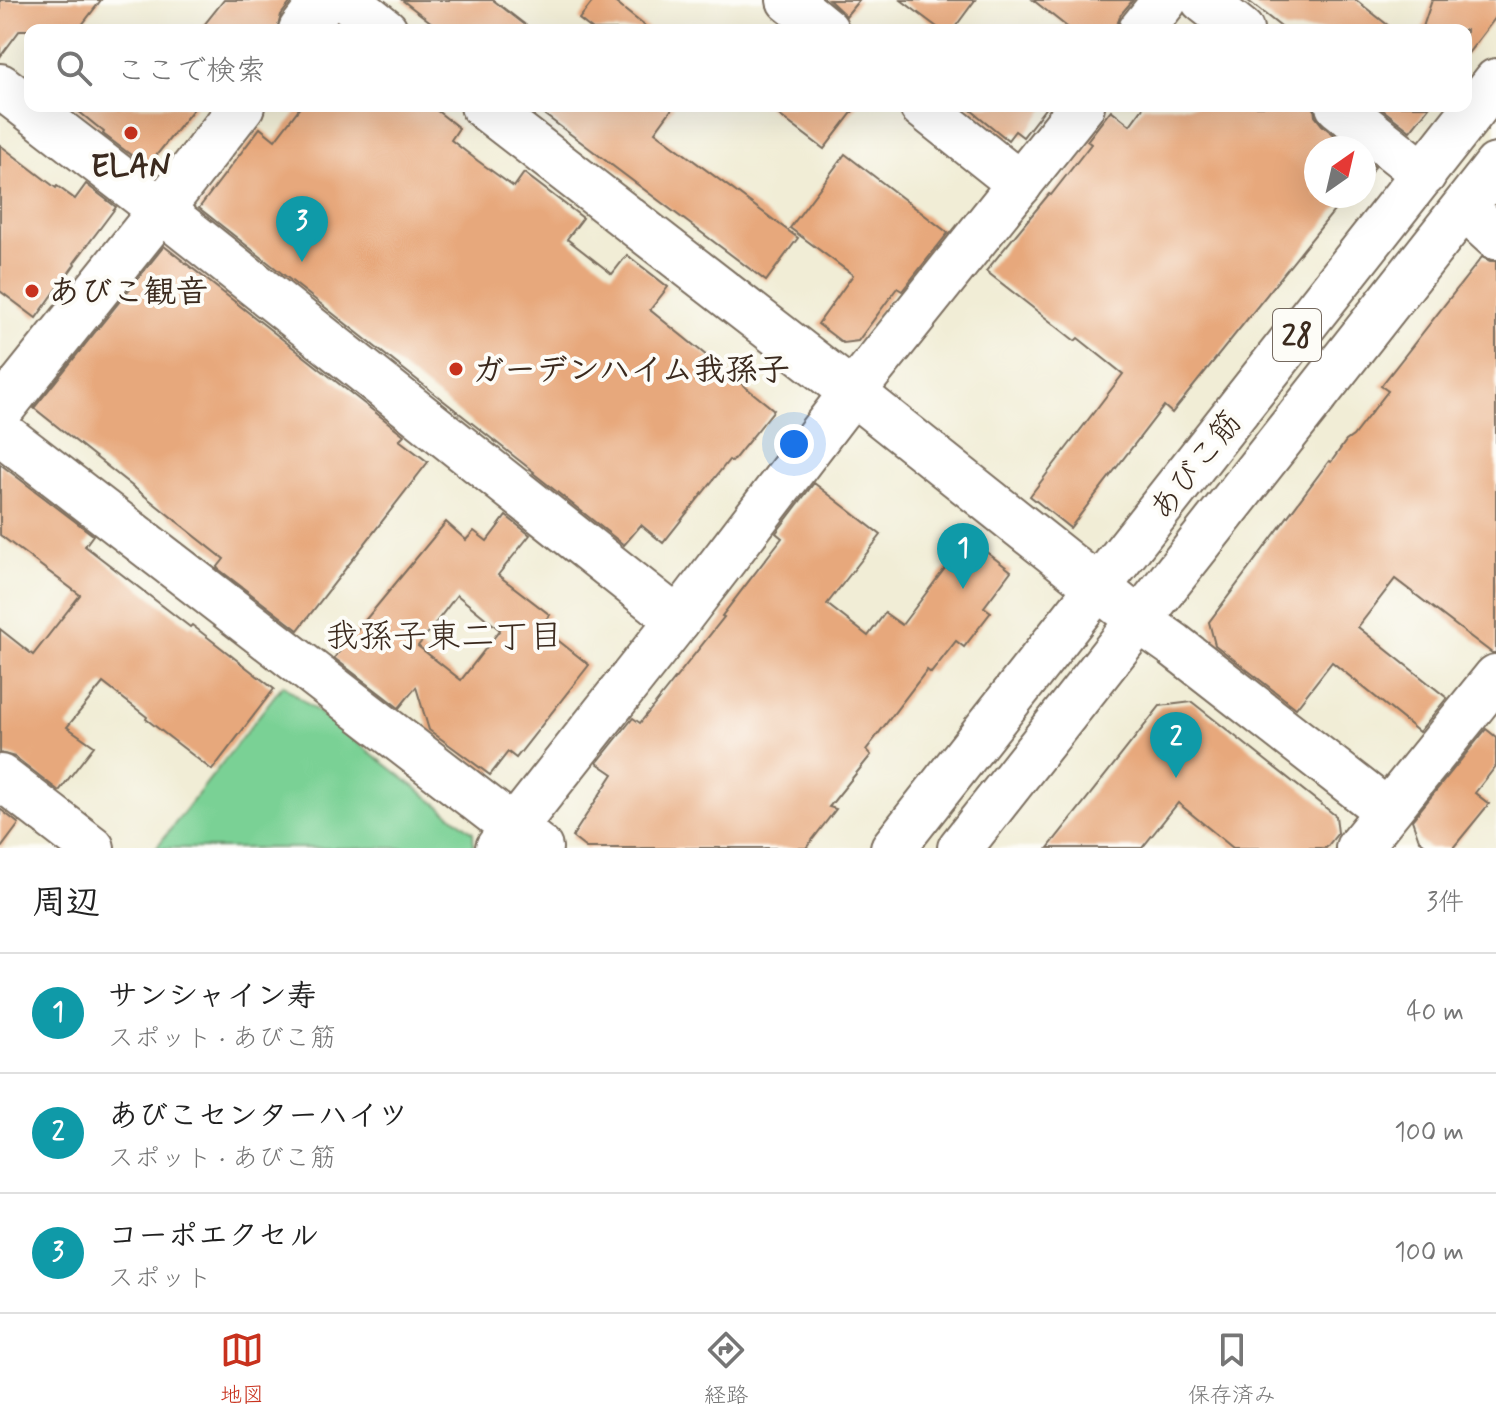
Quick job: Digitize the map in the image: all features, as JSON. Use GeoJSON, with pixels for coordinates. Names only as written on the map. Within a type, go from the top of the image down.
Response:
{"type":"FeatureCollection","features":[{"type":"Feature","properties":{"kind":"street"},"geometry":{"type":"LineString","coordinates":[[306,24],[324,0]]}},
{"type":"Feature","properties":{"kind":"street"},"geometry":{"type":"LineString","coordinates":[[347,0],[377,24]]}},
{"type":"Feature","properties":{"kind":"street"},"geometry":{"type":"LineString","coordinates":[[789,0],[819,24]]}},
{"type":"Feature","properties":{"kind":"street"},"geometry":{"type":"LineString","coordinates":[[1146,24],[1165,0]]}},
{"type":"Feature","properties":{"kind":"street"},"geometry":{"type":"LineString","coordinates":[[1203,0],[1233,24]]}},
{"type":"Feature","properties":{"kind":"street","name":"あびこ筋"},"geometry":{"type":"LineString","coordinates":[[893,848],[1496,81]]}},
{"type":"Feature","properties":{"kind":"street"},"geometry":{"type":"LineString","coordinates":[[0,86],[24,104]]}},
{"type":"Feature","properties":{"kind":"street"},"geometry":{"type":"LineString","coordinates":[[34,112],[678,620]]}},
{"type":"Feature","properties":{"kind":"street"},"geometry":{"type":"LineString","coordinates":[[0,411],[237,112]]}},
{"type":"Feature","properties":{"kind":"street"},"geometry":{"type":"LineString","coordinates":[[491,112],[1174,645],[1382,833],[1496,677]]}},
{"type":"Feature","properties":{"kind":"street"},"geometry":{"type":"LineString","coordinates":[[930,112],[1020,184]]}},
{"type":"Feature","properties":{"kind":"street"},"geometry":{"type":"LineString","coordinates":[[0,432],[518,841],[678,620],[853,393],[1077,112]]}},
{"type":"Feature","properties":{"kind":"street"},"geometry":{"type":"LineString","coordinates":[[1346,112],[1424,174]]}},
{"type":"Feature","properties":{"kind":"street","name":"あびこ筋"},"geometry":{"type":"LineString","coordinates":[[960,848],[1496,166]]}},
{"type":"Feature","properties":{"kind":"street"},"geometry":{"type":"LineString","coordinates":[[1464,208],[1496,237]]}},
{"type":"Feature","properties":{"kind":"street"},"geometry":{"type":"LineString","coordinates":[[0,777],[92,848]]}},
{"type":"Feature","properties":{"kind":"green space"},"geometry":{"type":"Polygon","coordinates":[[[283,685],[473,832],[474,848],[156,848],[283,685]]]}},
{"type":"Feature","properties":{"kind":"building"},"geometry":{"type":"Polygon","coordinates":[[[0,0],[101,0],[83,24],[24,24],[24,30],[20,30],[0,57],[0,0]]]}},
{"type":"Feature","properties":{"kind":"building"},"geometry":{"type":"Polygon","coordinates":[[[224,0],[286,0],[290,3],[279,24],[205,24],[224,0]]]}},
{"type":"Feature","properties":{"kind":"building"},"geometry":{"type":"Polygon","coordinates":[[[402,0],[493,0],[524,24],[433,24],[402,0]]]}},
{"type":"Feature","properties":{"kind":"building"},"geometry":{"type":"Polygon","coordinates":[[[594,0],[612,0],[642,24],[585,24],[579,19],[594,0]]]}},
{"type":"Feature","properties":{"kind":"building"},"geometry":{"type":"Polygon","coordinates":[[[829,0],[859,0],[846,16],[829,0]]]}},
{"type":"Feature","properties":{"kind":"building"},"geometry":{"type":"Polygon","coordinates":[[[901,0],[975,0],[957,24],[933,24],[901,0]]]}},
{"type":"Feature","properties":{"kind":"building"},"geometry":{"type":"Polygon","coordinates":[[[1033,0],[1133,0],[1117,24],[1063,24],[1033,0]]]}},
{"type":"Feature","properties":{"kind":"building"},"geometry":{"type":"Polygon","coordinates":[[[1247,0],[1356,0],[1386,24],[1277,24],[1247,0]]]}},
{"type":"Feature","properties":{"kind":"building"},"geometry":{"type":"Polygon","coordinates":[[[1432,0],[1496,0],[1496,17],[1472,48],[1472,24],[1424,24],[1432,0]]]}},
{"type":"Feature","properties":{"kind":"building"},"geometry":{"type":"Polygon","coordinates":[[[79,112],[191,112],[147,167],[79,112]]]}},
{"type":"Feature","properties":{"kind":"building"},"geometry":{"type":"Polygon","coordinates":[[[296,112],[439,112],[459,128],[451,140],[478,161],[514,187],[524,173],[583,218],[567,239],[612,274],[627,255],[668,287],[650,310],[774,410],[732,462],[729,460],[663,543],[641,525],[624,545],[199,208],[260,128],[275,140],[296,112]]]}},
{"type":"Feature","properties":{"kind":"building"},"geometry":{"type":"Polygon","coordinates":[[[541,112],[670,112],[655,132],[798,238],[766,281],[541,112]]]}},
{"type":"Feature","properties":{"kind":"building"},"geometry":{"type":"Polygon","coordinates":[[[775,112],[852,112],[824,149],[775,112]]]}},
{"type":"Feature","properties":{"kind":"building"},"geometry":{"type":"Polygon","coordinates":[[[973,112],[1042,112],[1023,137],[1015,131],[1008,140],[973,112]]]}},
{"type":"Feature","properties":{"kind":"building"},"geometry":{"type":"Polygon","coordinates":[[[1109,112],[1130,125],[1140,112],[1315,112],[1322,125],[1336,136],[1304,136],[1304,208],[1336,208],[1172,413],[1164,406],[1070,528],[1030,496],[1123,374],[1078,338],[1075,341],[986,271],[1091,144],[1087,141],[1109,112]]]}},
{"type":"Feature","properties":{"kind":"building"},"geometry":{"type":"Polygon","coordinates":[[[1386,112],[1425,112],[1410,131],[1386,112]]]}},
{"type":"Feature","properties":{"kind":"building","name":"あびこ観音"},"geometry":{"type":"Polygon","coordinates":[[[0,145],[75,199],[86,184],[116,207],[36,318],[0,291],[0,145]]]}},
{"type":"Feature","properties":{"kind":"building"},"geometry":{"type":"Polygon","coordinates":[[[845,154],[948,233],[902,291],[897,288],[858,341],[843,343],[818,324],[853,275],[790,228],[845,154]]]}},
{"type":"Feature","properties":{"kind":"building"},"geometry":{"type":"Polygon","coordinates":[[[164,246],[404,435],[399,440],[428,462],[298,630],[217,568],[224,559],[34,408],[164,246]]]}},
{"type":"Feature","properties":{"kind":"building"},"geometry":{"type":"Polygon","coordinates":[[[1482,257],[1496,261],[1496,653],[1395,579],[1358,627],[1447,698],[1419,732],[1332,662],[1296,708],[1215,645],[1209,622],[1329,461],[1388,391],[1381,386],[1482,257]]]}},
{"type":"Feature","properties":{"kind":"building"},"geometry":{"type":"Polygon","coordinates":[[[0,464],[93,535],[85,546],[274,689],[212,770],[103,683],[67,727],[94,746],[59,791],[15,757],[0,753],[0,629],[33,655],[80,595],[0,535],[0,464]]]}},
{"type":"Feature","properties":{"kind":"building"},"geometry":{"type":"Polygon","coordinates":[[[814,483],[881,535],[827,604],[868,636],[885,613],[902,625],[968,538],[1011,571],[984,607],[991,612],[964,647],[956,641],[931,673],[927,670],[866,750],[871,755],[829,807],[836,809],[806,848],[586,848],[572,837],[613,774],[597,763],[633,718],[640,723],[724,617],[782,538],[776,533],[814,483]]]}},
{"type":"Feature","properties":{"kind":"building"},"geometry":{"type":"Polygon","coordinates":[[[506,516],[530,535],[498,575],[550,615],[540,626],[589,665],[516,758],[508,752],[490,775],[429,730],[416,687],[399,708],[334,658],[446,522],[466,540],[474,531],[487,541],[506,516]],[[457,595],[418,646],[461,680],[500,630],[457,595]]]}},
{"type":"Feature","properties":{"kind":"building"},"geometry":{"type":"Polygon","coordinates":[[[1192,702],[1336,816],[1338,833],[1326,848],[1233,848],[1178,803],[1142,848],[1048,848],[1160,706],[1192,702]]]}},
{"type":"Feature","properties":{"kind":"building"},"geometry":{"type":"Polygon","coordinates":[[[1486,729],[1496,737],[1496,766],[1475,793],[1489,804],[1453,848],[1429,848],[1419,840],[1412,820],[1486,729]]]}},
{"type":"Feature","properties":{"kind":"building"},"geometry":{"type":"Polygon","coordinates":[[[0,809],[19,824],[1,848],[0,848],[0,809]]]}},
{"type":"Feature","properties":{"kind":"place","name":"ELAN"},"geometry":{"type":"Point","coordinates":[131,133]}},
{"type":"Feature","properties":{"kind":"place","name":"コーポエクセル"},"geometry":{"type":"Point","coordinates":[302,262]}},
{"type":"Feature","properties":{"kind":"place","name":"あびこ観音"},"geometry":{"type":"Point","coordinates":[32,291]}},
{"type":"Feature","properties":{"kind":"place","name":"ガーデンハイム我孫子"},"geometry":{"type":"Point","coordinates":[456,369]}},
{"type":"Feature","properties":{"kind":"place","name":"サンシャイン寿"},"geometry":{"type":"Point","coordinates":[963,589]}},
{"type":"Feature","properties":{"kind":"place","name":"あびこセンターハイツ"},"geometry":{"type":"Point","coordinates":[1176,778]}},
{"type":"Feature","properties":{"kind":"district","name":"我孫子東二丁目"},"geometry":{"type":"Point","coordinates":[444,635]}}]}
